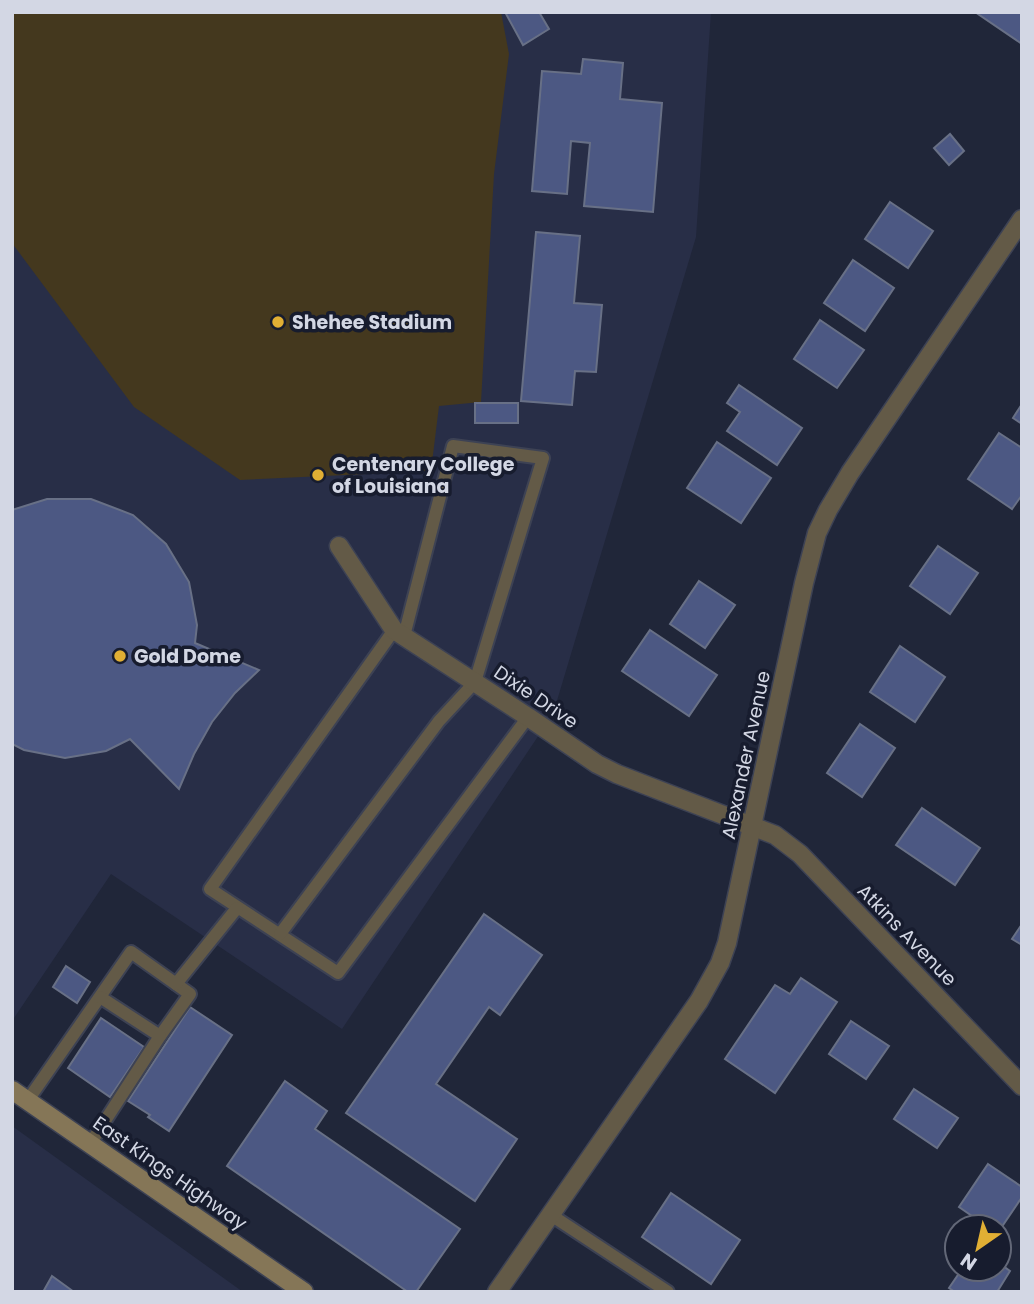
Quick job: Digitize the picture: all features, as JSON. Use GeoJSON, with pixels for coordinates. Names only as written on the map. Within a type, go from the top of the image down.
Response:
{"type":"FeatureCollection","features":[{"type":"Feature","properties":{"kind":"main road","name":"East Kings Highway"},"geometry":{"type":"LineString","coordinates":[[12,1090],[304,1292]]}},
{"type":"Feature","properties":{"kind":"street","name":"Alexander Avenue"},"geometry":{"type":"LineString","coordinates":[[497,1292],[699,1001],[720,963],[727,943],[801,596],[817,533],[850,473],[1022,219]]}},
{"type":"Feature","properties":{"kind":"street","name":"Dixie Drive"},"geometry":{"type":"LineString","coordinates":[[338,546],[399,633],[597,764],[753,826]]}},
{"type":"Feature","properties":{"kind":"street","name":"Atkins Avenue"},"geometry":{"type":"LineString","coordinates":[[753,826],[775,835],[800,853],[1022,1086]]}},
{"type":"Feature","properties":{"kind":"lane"},"geometry":{"type":"LineString","coordinates":[[280,934],[439,721],[475,682],[543,458],[453,446],[399,633],[210,889],[338,973],[528,717]]}},
{"type":"Feature","properties":{"kind":"lane"},"geometry":{"type":"LineString","coordinates":[[176,984],[237,908]]}},
{"type":"Feature","properties":{"kind":"lane"},"geometry":{"type":"LineString","coordinates":[[28,1100],[131,952],[190,994],[90,1144]]}},
{"type":"Feature","properties":{"kind":"lane"},"geometry":{"type":"LineString","coordinates":[[100,997],[160,1036]]}},
{"type":"Feature","properties":{"kind":"lane"},"geometry":{"type":"LineString","coordinates":[[551,1214],[668,1292]]}},
{"type":"Feature","properties":{"kind":"shaded area","name":"Centenary College of Louisiana"},"geometry":{"type":"Polygon","coordinates":[[[12,12],[711,12],[696,237],[553,714],[342,1029],[111,874],[12,1021],[12,12]]]}},
{"type":"Feature","properties":{"kind":"shaded area","name":"Shehee Stadium"},"geometry":{"type":"Polygon","coordinates":[[[12,12],[501,12],[509,54],[494,174],[481,402],[439,406],[431,471],[240,480],[134,407],[12,243],[12,12]]]}},
{"type":"Feature","properties":{"kind":"shaded area"},"geometry":{"type":"Polygon","coordinates":[[[12,1126],[243,1292],[12,1292],[12,1126]]]}},
{"type":"Feature","properties":{"kind":"building"},"geometry":{"type":"Polygon","coordinates":[[[505,12],[539,12],[549,29],[523,45],[505,12]]]}},
{"type":"Feature","properties":{"kind":"building"},"geometry":{"type":"Polygon","coordinates":[[[975,12],[1022,12],[1022,44],[975,12]]]}},
{"type":"Feature","properties":{"kind":"building"},"geometry":{"type":"Polygon","coordinates":[[[583,59],[623,63],[620,99],[662,103],[653,212],[584,206],[590,143],[571,141],[567,194],[532,191],[542,71],[581,74],[583,59]]]}},
{"type":"Feature","properties":{"kind":"building"},"geometry":{"type":"Polygon","coordinates":[[[950,134],[964,151],[949,165],[934,148],[950,134]]]}},
{"type":"Feature","properties":{"kind":"building"},"geometry":{"type":"Polygon","coordinates":[[[890,202],[933,231],[908,268],[865,239],[890,202]]]}},
{"type":"Feature","properties":{"kind":"building"},"geometry":{"type":"Polygon","coordinates":[[[536,232],[580,236],[574,303],[602,305],[596,372],[575,371],[572,405],[521,401],[536,232]]]}},
{"type":"Feature","properties":{"kind":"building"},"geometry":{"type":"Polygon","coordinates":[[[853,260],[894,288],[865,331],[824,303],[853,260]]]}},
{"type":"Feature","properties":{"kind":"building"},"geometry":{"type":"Polygon","coordinates":[[[820,320],[864,350],[837,388],[794,359],[820,320]]]}},
{"type":"Feature","properties":{"kind":"building"},"geometry":{"type":"Polygon","coordinates":[[[739,385],[802,428],[777,465],[727,431],[740,412],[727,403],[739,385]]]}},
{"type":"Feature","properties":{"kind":"building"},"geometry":{"type":"Polygon","coordinates":[[[475,403],[518,403],[518,423],[475,423],[475,403]]]}},
{"type":"Feature","properties":{"kind":"building"},"geometry":{"type":"Polygon","coordinates":[[[1022,404],[1022,424],[1013,418],[1022,404]]]}},
{"type":"Feature","properties":{"kind":"building"},"geometry":{"type":"Polygon","coordinates":[[[999,433],[1022,448],[1022,495],[1012,509],[968,479],[999,433]]]}},
{"type":"Feature","properties":{"kind":"building"},"geometry":{"type":"Polygon","coordinates":[[[717,442],[771,478],[741,523],[687,488],[717,442]]]}},
{"type":"Feature","properties":{"kind":"building","name":"Gold Dome"},"geometry":{"type":"Polygon","coordinates":[[[47,499],[91,499],[133,515],[166,544],[189,582],[197,625],[195,643],[259,670],[235,693],[212,722],[179,789],[130,739],[106,751],[65,758],[24,750],[12,744],[12,510],[47,499]]]}},
{"type":"Feature","properties":{"kind":"building"},"geometry":{"type":"Polygon","coordinates":[[[938,546],[978,573],[950,614],[910,586],[938,546]]]}},
{"type":"Feature","properties":{"kind":"building"},"geometry":{"type":"Polygon","coordinates":[[[699,581],[735,605],[705,648],[670,624],[699,581]]]}},
{"type":"Feature","properties":{"kind":"building"},"geometry":{"type":"Polygon","coordinates":[[[650,630],[717,675],[689,716],[622,671],[650,630]]]}},
{"type":"Feature","properties":{"kind":"building"},"geometry":{"type":"Polygon","coordinates":[[[900,646],[945,677],[915,722],[870,692],[900,646]]]}},
{"type":"Feature","properties":{"kind":"building"},"geometry":{"type":"Polygon","coordinates":[[[860,724],[895,748],[862,797],[827,773],[860,724]]]}},
{"type":"Feature","properties":{"kind":"building"},"geometry":{"type":"Polygon","coordinates":[[[922,808],[980,848],[955,885],[896,845],[922,808]]]}},
{"type":"Feature","properties":{"kind":"building"},"geometry":{"type":"Polygon","coordinates":[[[484,914],[542,955],[500,1015],[489,1007],[436,1084],[517,1139],[475,1201],[346,1113],[484,914]]]}},
{"type":"Feature","properties":{"kind":"building"},"geometry":{"type":"Polygon","coordinates":[[[1022,924],[1022,945],[1012,939],[1022,924]]]}},
{"type":"Feature","properties":{"kind":"building"},"geometry":{"type":"Polygon","coordinates":[[[66,966],[90,982],[77,1003],[53,987],[66,966]]]}},
{"type":"Feature","properties":{"kind":"building"},"geometry":{"type":"Polygon","coordinates":[[[801,978],[837,1002],[775,1093],[725,1059],[775,985],[790,994],[801,978]]]}},
{"type":"Feature","properties":{"kind":"building"},"geometry":{"type":"Polygon","coordinates":[[[190,1007],[232,1035],[169,1131],[128,1101],[190,1007]]]}},
{"type":"Feature","properties":{"kind":"building"},"geometry":{"type":"Polygon","coordinates":[[[101,1018],[144,1047],[110,1097],[68,1068],[101,1018]]]}},
{"type":"Feature","properties":{"kind":"building"},"geometry":{"type":"Polygon","coordinates":[[[851,1021],[889,1046],[866,1079],[829,1054],[851,1021]]]}},
{"type":"Feature","properties":{"kind":"building"},"geometry":{"type":"Polygon","coordinates":[[[285,1081],[327,1111],[315,1129],[460,1229],[416,1292],[408,1292],[227,1166],[285,1081]]]}},
{"type":"Feature","properties":{"kind":"building"},"geometry":{"type":"Polygon","coordinates":[[[914,1089],[958,1118],[937,1148],[894,1119],[914,1089]]]}},
{"type":"Feature","properties":{"kind":"building"},"geometry":{"type":"Polygon","coordinates":[[[988,1164],[1022,1187],[1022,1197],[1011,1213],[968,1213],[959,1207],[988,1164]]]}},
{"type":"Feature","properties":{"kind":"building"},"geometry":{"type":"Polygon","coordinates":[[[671,1193],[740,1240],[711,1284],[642,1237],[671,1193]]]}},
{"type":"Feature","properties":{"kind":"building"},"geometry":{"type":"Polygon","coordinates":[[[52,1276],[74,1292],[43,1292],[52,1276]]]}},
{"type":"Feature","properties":{"kind":"building"},"geometry":{"type":"Polygon","coordinates":[[[952,1283],[1003,1283],[997,1292],[955,1292],[949,1288],[952,1283]]]}},
{"type":"Feature","properties":{"kind":"place","name":"Shehee Stadium"},"geometry":{"type":"Point","coordinates":[278,322]}},
{"type":"Feature","properties":{"kind":"place","name":"Centenary College of Louisiana"},"geometry":{"type":"Point","coordinates":[318,475]}},
{"type":"Feature","properties":{"kind":"place","name":"Gold Dome"},"geometry":{"type":"Point","coordinates":[120,656]}}]}
